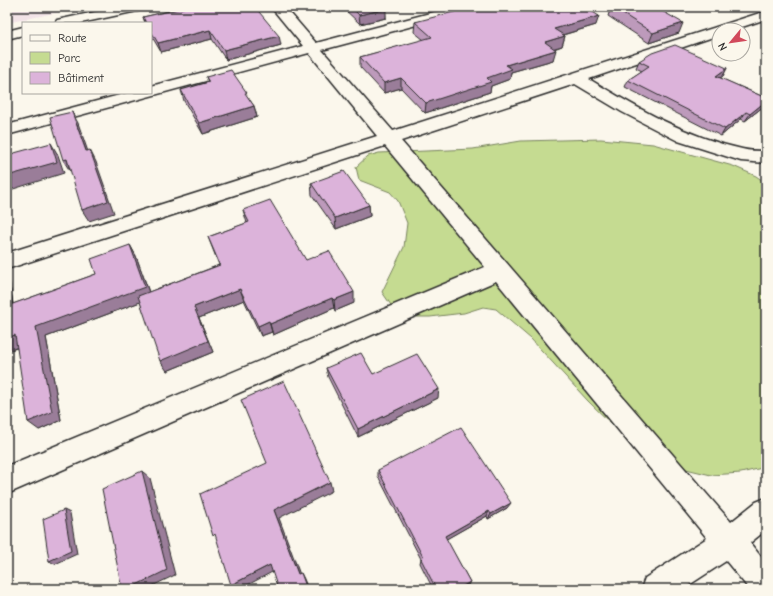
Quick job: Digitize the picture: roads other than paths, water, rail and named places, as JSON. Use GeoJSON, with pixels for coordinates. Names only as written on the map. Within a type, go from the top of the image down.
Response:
{"type":"FeatureCollection","features":[{"type":"Feature","properties":{"kind":"street"},"geometry":{"type":"LineString","coordinates":[[67,22],[137,7]]}},
{"type":"Feature","properties":{"kind":"street"},"geometry":{"type":"LineString","coordinates":[[278,7],[766,586]]}},
{"type":"Feature","properties":{"kind":"street"},"geometry":{"type":"LineString","coordinates":[[152,91],[468,7]]}},
{"type":"Feature","properties":{"kind":"street"},"geometry":{"type":"LineString","coordinates":[[744,22],[766,15]]}},
{"type":"Feature","properties":{"kind":"street"},"geometry":{"type":"LineString","coordinates":[[7,35],[22,31]]}},
{"type":"Feature","properties":{"kind":"street"},"geometry":{"type":"LineString","coordinates":[[7,261],[577,78],[711,33]]}},
{"type":"Feature","properties":{"kind":"street"},"geometry":{"type":"LineString","coordinates":[[577,78],[628,109],[684,137],[741,156],[766,157]]}},
{"type":"Feature","properties":{"kind":"street"},"geometry":{"type":"LineString","coordinates":[[7,130],[141,94]]}},
{"type":"Feature","properties":{"kind":"street"},"geometry":{"type":"LineString","coordinates":[[7,480],[499,270]]}},
{"type":"Feature","properties":{"kind":"street"},"geometry":{"type":"LineString","coordinates":[[656,589],[728,542],[766,512]]}}]}
